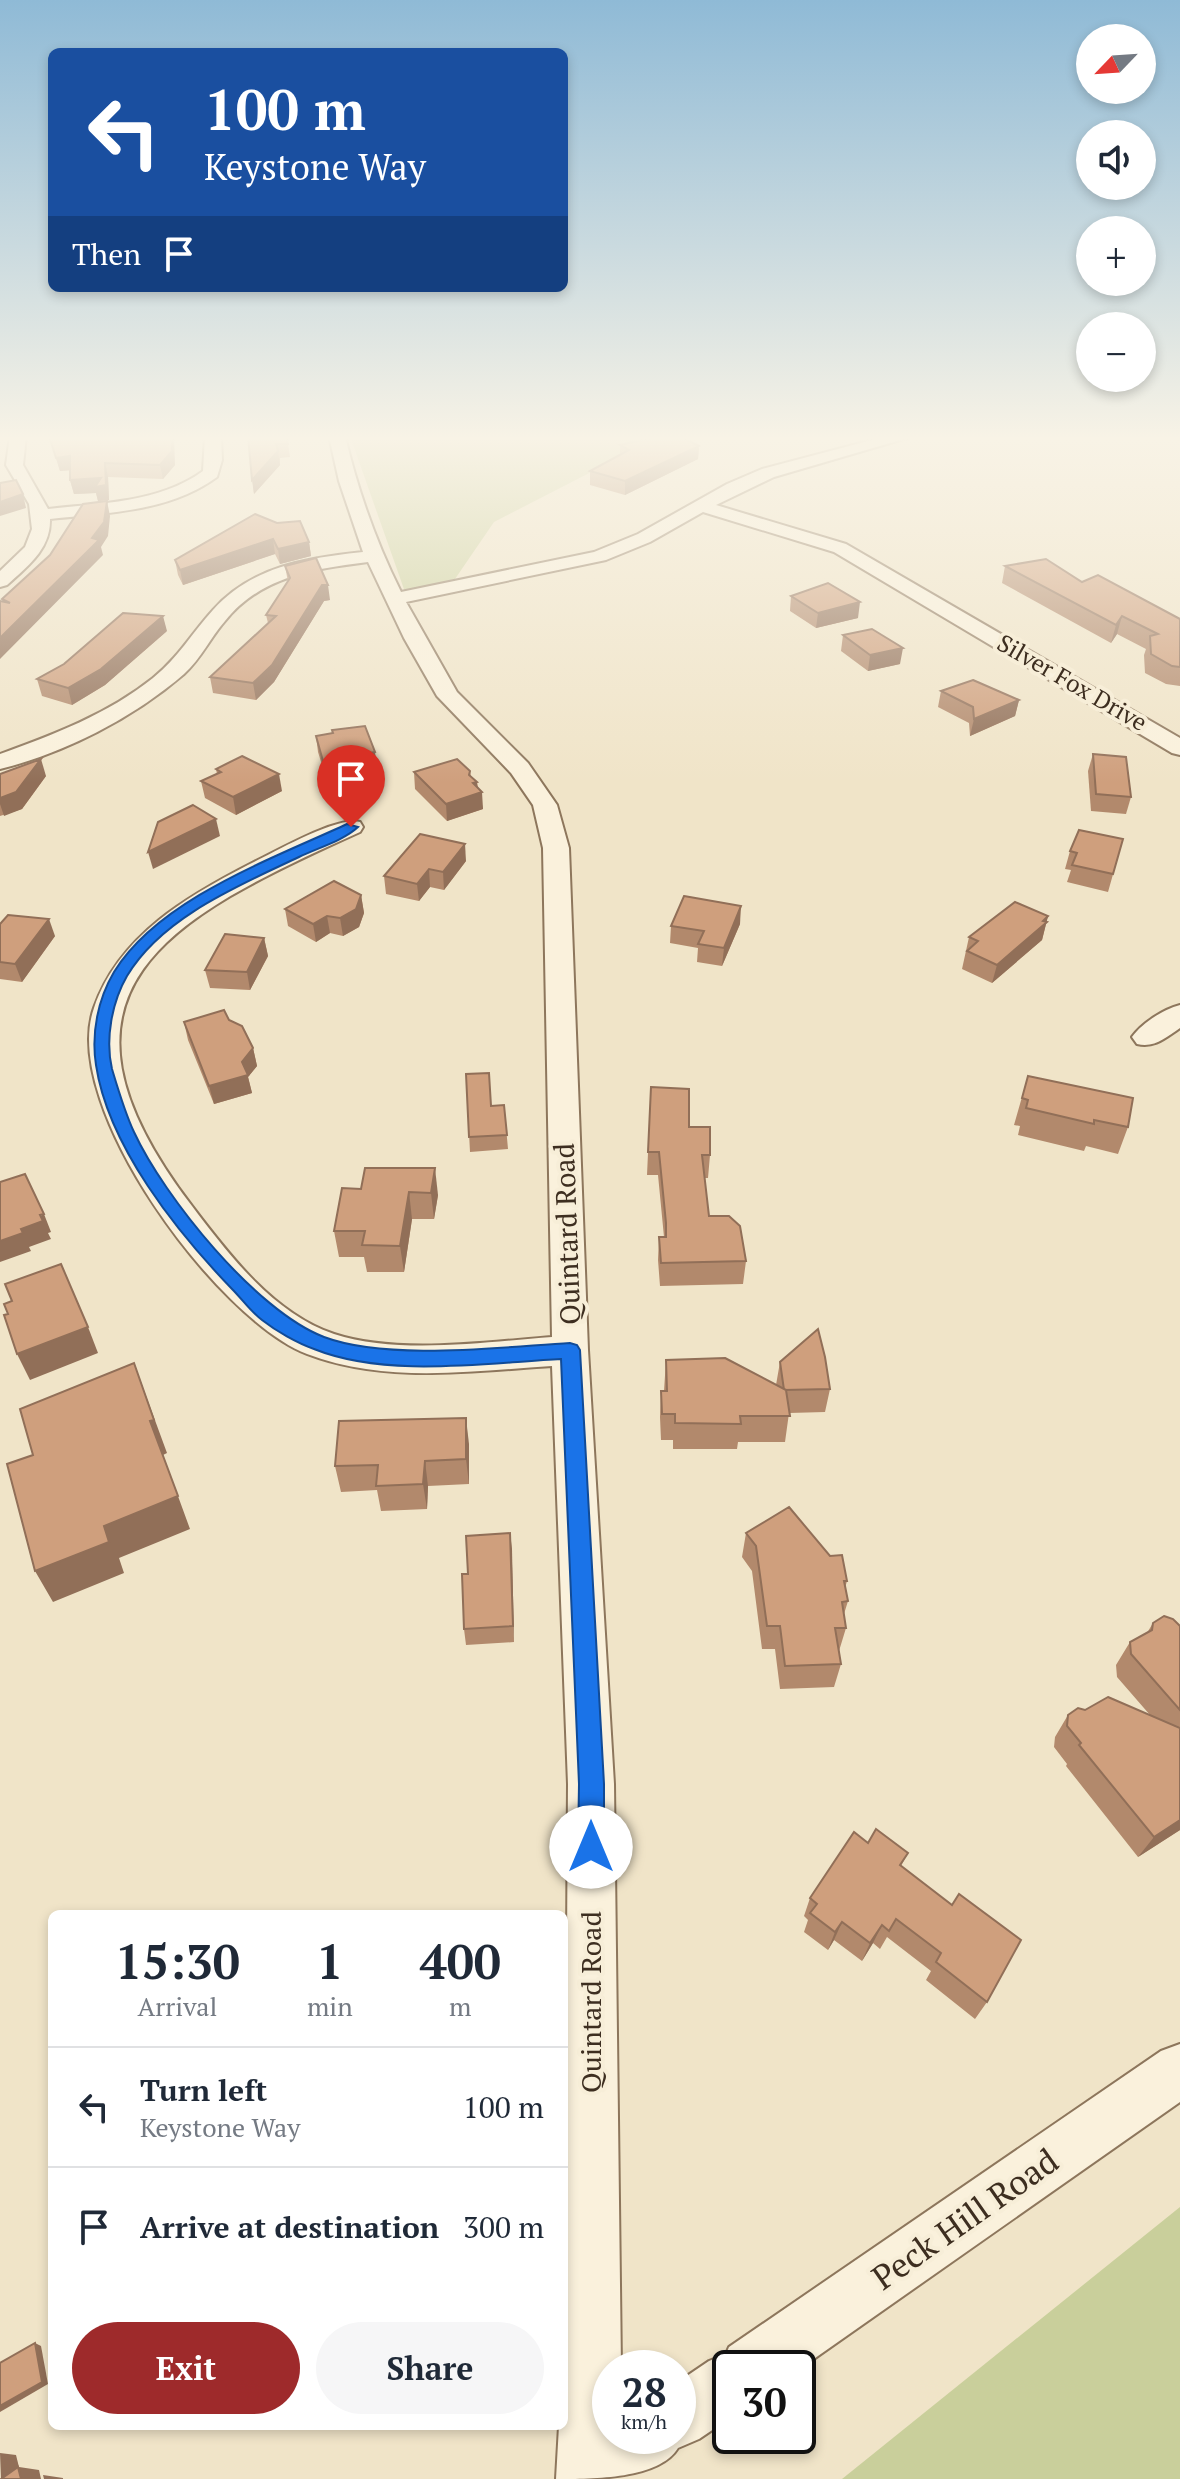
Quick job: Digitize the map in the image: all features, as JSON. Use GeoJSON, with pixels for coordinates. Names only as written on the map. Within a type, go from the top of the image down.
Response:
{"type":"FeatureCollection","features":[{"type":"Feature","properties":{"kind":"street"},"geometry":{"type":"LineString","coordinates":[[0,581],[30,552]]}},
{"type":"Feature","properties":{"kind":"street","name":"Quintard Road"},"geometry":{"type":"LineString","coordinates":[[372,552],[414,638],[448,696],[520,768],[545,805],[556,848],[570,1350],[591,1784],[591,2380],[588,2479]]}},
{"type":"Feature","properties":{"kind":"street"},"geometry":{"type":"LineString","coordinates":[[395,599],[610,552]]}},
{"type":"Feature","properties":{"kind":"street","name":"Silver Fox Drive"},"geometry":{"type":"LineString","coordinates":[[846,552],[1180,748]]}},
{"type":"Feature","properties":{"kind":"street"},"geometry":{"type":"LineString","coordinates":[[0,762],[71,735],[138,699],[180,667],[242,589],[293,569],[374,556]]}},
{"type":"Feature","properties":{"kind":"street"},"geometry":{"type":"LineString","coordinates":[[351,827],[248,876],[187,910],[152,938],[122,971],[108,998],[101,1040],[104,1067],[125,1132],[161,1190],[208,1253],[268,1314],[319,1343],[368,1354],[432,1358],[570,1350]]}},
{"type":"Feature","properties":{"kind":"street"},"geometry":{"type":"LineString","coordinates":[[1147,1037],[1180,1014]]}},
{"type":"Feature","properties":{"kind":"street","name":"Peck Hill Road"},"geometry":{"type":"LineString","coordinates":[[776,2350],[1180,2070]]}},
{"type":"Feature","properties":{"kind":"street"},"geometry":{"type":"LineString","coordinates":[[588,2479],[625,2454]]}},
{"type":"Feature","properties":{"kind":"green space"},"geometry":{"type":"Polygon","coordinates":[[[391,552],[474,552],[455,579],[405,592],[391,552]]]}},
{"type":"Feature","properties":{"kind":"green space"},"geometry":{"type":"Polygon","coordinates":[[[1180,2207],[1180,2479],[842,2479],[1180,2207]]]}},
{"type":"Feature","properties":{"kind":"building"},"geometry":{"type":"Polygon","coordinates":[[[52,552],[87,552],[0,638],[0,601],[10,603],[2,599],[52,552]]]}},
{"type":"Feature","properties":{"kind":"building"},"geometry":{"type":"Polygon","coordinates":[[[189,552],[235,552],[180,570],[175,560],[189,552]]]}},
{"type":"Feature","properties":{"kind":"building"},"geometry":{"type":"Polygon","coordinates":[[[316,558],[328,585],[322,585],[272,665],[253,683],[210,677],[276,616],[266,615],[290,578],[285,566],[316,558]]]}},
{"type":"Feature","properties":{"kind":"building"},"geometry":{"type":"Polygon","coordinates":[[[1046,559],[1082,582],[1098,575],[1180,619],[1180,667],[1151,654],[1150,636],[1158,634],[1122,616],[1116,625],[1005,566],[1046,559]]]}},
{"type":"Feature","properties":{"kind":"building"},"geometry":{"type":"Polygon","coordinates":[[[828,583],[860,602],[818,613],[791,596],[828,583]]]}},
{"type":"Feature","properties":{"kind":"building"},"geometry":{"type":"Polygon","coordinates":[[[123,613],[163,616],[101,669],[68,688],[37,679],[64,664],[123,613]]]}},
{"type":"Feature","properties":{"kind":"building"},"geometry":{"type":"Polygon","coordinates":[[[872,629],[903,648],[870,655],[843,635],[872,629]]]}},
{"type":"Feature","properties":{"kind":"building"},"geometry":{"type":"Polygon","coordinates":[[[973,680],[1019,700],[974,719],[973,707],[941,691],[973,680]]]}},
{"type":"Feature","properties":{"kind":"building"},"geometry":{"type":"Polygon","coordinates":[[[365,726],[375,752],[323,761],[316,736],[333,733],[332,730],[365,726]]]}},
{"type":"Feature","properties":{"kind":"building"},"geometry":{"type":"Polygon","coordinates":[[[1093,754],[1126,757],[1131,797],[1096,794],[1093,754]]]}},
{"type":"Feature","properties":{"kind":"building"},"geometry":{"type":"Polygon","coordinates":[[[242,756],[279,774],[233,797],[201,781],[221,772],[216,769],[242,756]]]}},
{"type":"Feature","properties":{"kind":"building"},"geometry":{"type":"Polygon","coordinates":[[[41,759],[16,792],[0,798],[0,774],[41,759]]]}},
{"type":"Feature","properties":{"kind":"building"},"geometry":{"type":"Polygon","coordinates":[[[457,759],[470,771],[469,775],[477,782],[473,783],[482,792],[446,804],[414,772],[457,759]]]}},
{"type":"Feature","properties":{"kind":"building"},"geometry":{"type":"Polygon","coordinates":[[[193,805],[216,819],[148,852],[158,822],[193,805]]]}},
{"type":"Feature","properties":{"kind":"building"},"geometry":{"type":"Polygon","coordinates":[[[1079,830],[1123,839],[1113,874],[1072,865],[1077,853],[1070,851],[1079,830]]]}},
{"type":"Feature","properties":{"kind":"building"},"geometry":{"type":"Polygon","coordinates":[[[420,834],[465,844],[443,872],[429,869],[417,884],[384,876],[420,834]]]}},
{"type":"Feature","properties":{"kind":"building"},"geometry":{"type":"Polygon","coordinates":[[[334,881],[361,895],[356,909],[340,918],[327,916],[313,924],[285,909],[334,881]]]}},
{"type":"Feature","properties":{"kind":"building"},"geometry":{"type":"Polygon","coordinates":[[[684,896],[741,906],[724,948],[698,944],[704,931],[671,926],[684,896]]]}},
{"type":"Feature","properties":{"kind":"building"},"geometry":{"type":"Polygon","coordinates":[[[1015,902],[1048,916],[1043,921],[1047,922],[997,965],[967,951],[978,941],[969,937],[1015,902]]]}},
{"type":"Feature","properties":{"kind":"building"},"geometry":{"type":"Polygon","coordinates":[[[8,915],[49,919],[15,964],[0,962],[0,924],[8,915]]]}},
{"type":"Feature","properties":{"kind":"building"},"geometry":{"type":"Polygon","coordinates":[[[225,934],[264,938],[247,972],[205,970],[225,934]]]}},
{"type":"Feature","properties":{"kind":"building"},"geometry":{"type":"Polygon","coordinates":[[[224,1010],[229,1020],[242,1026],[253,1048],[242,1062],[248,1075],[209,1086],[184,1022],[224,1010]]]}},
{"type":"Feature","properties":{"kind":"building"},"geometry":{"type":"Polygon","coordinates":[[[489,1073],[491,1106],[504,1105],[507,1135],[469,1137],[466,1074],[489,1073]]]}},
{"type":"Feature","properties":{"kind":"building"},"geometry":{"type":"Polygon","coordinates":[[[1028,1076],[1133,1098],[1128,1127],[1094,1120],[1094,1124],[1026,1108],[1028,1100],[1022,1098],[1028,1076]]]}},
{"type":"Feature","properties":{"kind":"building"},"geometry":{"type":"Polygon","coordinates":[[[651,1087],[689,1089],[689,1127],[710,1127],[710,1155],[702,1155],[709,1216],[729,1216],[740,1226],[746,1261],[661,1263],[659,1237],[666,1237],[666,1223],[659,1152],[648,1152],[651,1087]]]}},
{"type":"Feature","properties":{"kind":"building"},"geometry":{"type":"Polygon","coordinates":[[[365,1168],[435,1168],[431,1193],[409,1192],[400,1246],[362,1245],[365,1231],[334,1231],[342,1188],[361,1189],[365,1168]]]}},
{"type":"Feature","properties":{"kind":"building"},"geometry":{"type":"Polygon","coordinates":[[[25,1174],[44,1214],[40,1215],[43,1221],[21,1229],[23,1233],[0,1241],[0,1182],[25,1174]]]}},
{"type":"Feature","properties":{"kind":"building"},"geometry":{"type":"Polygon","coordinates":[[[61,1264],[88,1327],[17,1354],[4,1315],[8,1314],[4,1304],[12,1301],[5,1284],[61,1264]]]}},
{"type":"Feature","properties":{"kind":"building"},"geometry":{"type":"Polygon","coordinates":[[[818,1329],[830,1389],[784,1390],[780,1362],[818,1329]]]}},
{"type":"Feature","properties":{"kind":"building"},"geometry":{"type":"Polygon","coordinates":[[[725,1358],[786,1390],[790,1416],[740,1416],[741,1424],[675,1423],[675,1414],[662,1414],[661,1391],[667,1391],[666,1360],[725,1358]]]}},
{"type":"Feature","properties":{"kind":"building"},"geometry":{"type":"Polygon","coordinates":[[[134,1363],[154,1420],[150,1421],[178,1496],[104,1526],[109,1542],[35,1571],[7,1464],[33,1455],[20,1409],[134,1363]]]}},
{"type":"Feature","properties":{"kind":"building"},"geometry":{"type":"Polygon","coordinates":[[[466,1418],[466,1459],[425,1461],[423,1484],[376,1486],[378,1465],[335,1466],[339,1421],[466,1418]]]}},
{"type":"Feature","properties":{"kind":"building"},"geometry":{"type":"Polygon","coordinates":[[[789,1507],[830,1556],[842,1555],[848,1601],[842,1602],[846,1628],[835,1628],[841,1664],[785,1666],[780,1626],[767,1626],[756,1546],[746,1533],[789,1507]]]}},
{"type":"Feature","properties":{"kind":"building"},"geometry":{"type":"Polygon","coordinates":[[[510,1533],[513,1626],[464,1629],[462,1574],[468,1574],[466,1536],[510,1533]]]}},
{"type":"Feature","properties":{"kind":"building"},"geometry":{"type":"Polygon","coordinates":[[[1164,1616],[1180,1626],[1180,1710],[1131,1654],[1130,1642],[1152,1630],[1153,1623],[1164,1616]]]}},
{"type":"Feature","properties":{"kind":"building"},"geometry":{"type":"Polygon","coordinates":[[[1108,1697],[1180,1728],[1180,1820],[1154,1837],[1067,1726],[1068,1715],[1078,1708],[1085,1710],[1108,1697]]]}},
{"type":"Feature","properties":{"kind":"building"},"geometry":{"type":"Polygon","coordinates":[[[876,1829],[908,1853],[900,1865],[952,1905],[959,1894],[1021,1940],[987,2002],[936,1962],[941,1953],[896,1919],[889,1931],[882,1925],[870,1943],[842,1922],[835,1932],[810,1913],[817,1904],[810,1898],[854,1832],[868,1843],[876,1829]]]}},
{"type":"Feature","properties":{"kind":"building"},"geometry":{"type":"Polygon","coordinates":[[[35,2343],[42,2382],[0,2406],[0,2363],[35,2343]]]}},
{"type":"Feature","properties":{"kind":"building"},"geometry":{"type":"Polygon","coordinates":[[[18,2467],[21,2479],[1,2479],[18,2467]]]}},
{"type":"Feature","properties":{"kind":"route"},"geometry":{"type":"LineString","coordinates":[[351,827],[305,847],[187,910],[152,938],[122,971],[108,998],[101,1040],[104,1067],[125,1132],[161,1190],[208,1253],[268,1314],[319,1343],[368,1354],[432,1358],[570,1350],[591,1784],[591,1847]]}}]}
